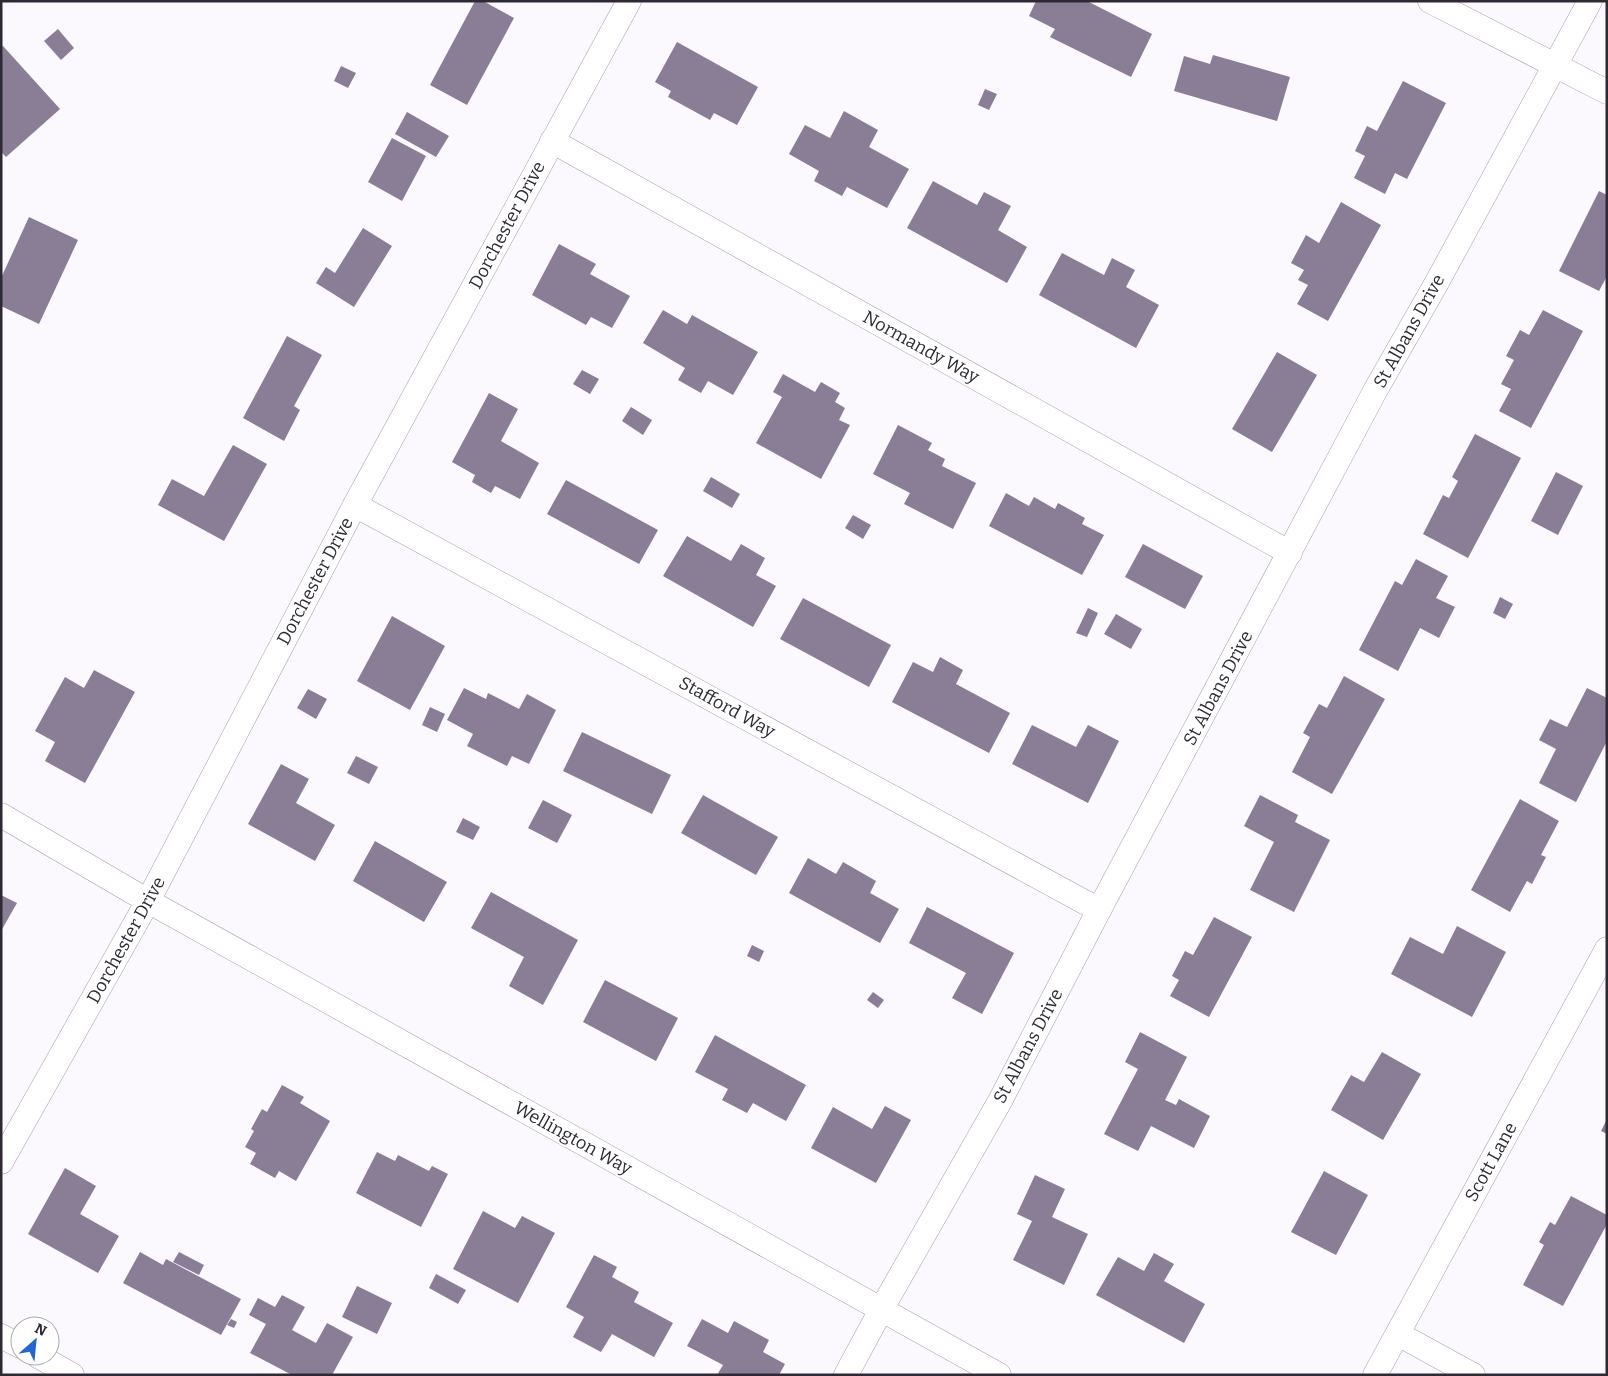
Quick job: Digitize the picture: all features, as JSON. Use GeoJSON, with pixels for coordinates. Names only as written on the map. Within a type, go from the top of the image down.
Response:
{"type":"FeatureCollection","features":[{"type":"Feature","properties":{"kind":"street","name":"Dorchester Drive"},"geometry":{"type":"LineString","coordinates":[[1,1162],[148,901],[355,505],[629,1]]}},
{"type":"Feature","properties":{"kind":"street"},"geometry":{"type":"LineString","coordinates":[[1430,1],[1607,92]]}},
{"type":"Feature","properties":{"kind":"street","name":"St Albans Drive"},"geometry":{"type":"LineString","coordinates":[[846,1375],[1000,1101],[1099,910],[1375,391],[1436,284],[1590,1]]}},
{"type":"Feature","properties":{"kind":"street","name":"Normandy Way"},"geometry":{"type":"LineString","coordinates":[[552,141],[1290,553]]}},
{"type":"Feature","properties":{"kind":"street","name":"Stafford Way"},"geometry":{"type":"LineString","coordinates":[[355,505],[1099,910]]}},
{"type":"Feature","properties":{"kind":"street","name":"Wellington Way"},"geometry":{"type":"LineString","coordinates":[[1,815],[148,901],[999,1375]]}},
{"type":"Feature","properties":{"kind":"street","name":"Scott Lane"},"geometry":{"type":"LineString","coordinates":[[1375,1375],[1607,949]]}},
{"type":"Feature","properties":{"kind":"street"},"geometry":{"type":"LineString","coordinates":[[1398,1334],[1472,1375]]}},
{"type":"Feature","properties":{"kind":"street"},"geometry":{"type":"LineString","coordinates":[[56,1366],[72,1375]]}},
{"type":"Feature","properties":{"kind":"building"},"geometry":{"type":"Polygon","coordinates":[[[475,1],[483,1],[514,18],[467,105],[430,85],[475,1]]]}},
{"type":"Feature","properties":{"kind":"building"},"geometry":{"type":"Polygon","coordinates":[[[1036,1],[1087,1],[1152,34],[1131,77],[1050,37],[1055,29],[1029,16],[1036,1]]]}},
{"type":"Feature","properties":{"kind":"building"},"geometry":{"type":"Polygon","coordinates":[[[58,29],[74,48],[61,60],[44,41],[58,29]]]}},
{"type":"Feature","properties":{"kind":"building"},"geometry":{"type":"Polygon","coordinates":[[[677,42],[758,87],[737,125],[714,113],[710,120],[668,97],[671,91],[655,82],[677,42]]]}},
{"type":"Feature","properties":{"kind":"building"},"geometry":{"type":"Polygon","coordinates":[[[3,46],[60,109],[6,157],[1,152],[1,47],[3,46]]]}},
{"type":"Feature","properties":{"kind":"building"},"geometry":{"type":"Polygon","coordinates":[[[1213,55],[1290,77],[1277,121],[1174,91],[1184,56],[1210,64],[1213,55]]]}},
{"type":"Feature","properties":{"kind":"building"},"geometry":{"type":"Polygon","coordinates":[[[341,66],[356,73],[348,88],[334,81],[341,66]]]}},
{"type":"Feature","properties":{"kind":"building"},"geometry":{"type":"Polygon","coordinates":[[[1403,81],[1446,103],[1407,179],[1395,173],[1385,194],[1354,178],[1365,156],[1355,151],[1367,126],[1377,131],[1403,81]]]}},
{"type":"Feature","properties":{"kind":"building"},"geometry":{"type":"Polygon","coordinates":[[[985,89],[997,94],[989,110],[978,105],[985,89]]]}},
{"type":"Feature","properties":{"kind":"building"},"geometry":{"type":"Polygon","coordinates":[[[844,111],[878,130],[869,147],[909,169],[887,208],[847,187],[842,196],[814,181],[819,171],[789,154],[805,125],[830,138],[844,111]]]}},
{"type":"Feature","properties":{"kind":"building"},"geometry":{"type":"Polygon","coordinates":[[[407,112],[449,136],[436,157],[395,134],[407,112]]]}},
{"type":"Feature","properties":{"kind":"building"},"geometry":{"type":"Polygon","coordinates":[[[392,138],[426,156],[402,201],[368,182],[392,138]]]}},
{"type":"Feature","properties":{"kind":"building"},"geometry":{"type":"Polygon","coordinates":[[[933,181],[977,205],[984,192],[1011,206],[998,230],[1027,247],[1007,283],[907,228],[933,181]]]}},
{"type":"Feature","properties":{"kind":"building"},"geometry":{"type":"Polygon","coordinates":[[[1599,191],[1607,195],[1607,276],[1599,291],[1559,271],[1599,191]]]}},
{"type":"Feature","properties":{"kind":"building"},"geometry":{"type":"Polygon","coordinates":[[[1341,202],[1381,225],[1328,321],[1297,304],[1308,285],[1298,280],[1304,270],[1291,263],[1306,235],[1319,243],[1341,202]]]}},
{"type":"Feature","properties":{"kind":"building"},"geometry":{"type":"Polygon","coordinates":[[[29,217],[78,240],[39,324],[1,306],[1,278],[29,217]]]}},
{"type":"Feature","properties":{"kind":"building"},"geometry":{"type":"Polygon","coordinates":[[[363,228],[392,246],[354,307],[316,283],[326,267],[335,273],[363,228]]]}},
{"type":"Feature","properties":{"kind":"building"},"geometry":{"type":"Polygon","coordinates":[[[559,244],[596,264],[590,274],[630,296],[612,328],[591,317],[586,325],[532,295],[559,244]]]}},
{"type":"Feature","properties":{"kind":"building"},"geometry":{"type":"Polygon","coordinates":[[[1062,253],[1104,275],[1112,258],[1135,270],[1126,287],[1159,305],[1136,348],[1039,295],[1062,253]]]}},
{"type":"Feature","properties":{"kind":"building"},"geometry":{"type":"Polygon","coordinates":[[[663,310],[687,324],[692,315],[758,352],[733,395],[708,381],[701,393],[678,380],[685,368],[643,343],[663,310]]]}},
{"type":"Feature","properties":{"kind":"building"},"geometry":{"type":"Polygon","coordinates":[[[1543,310],[1583,331],[1531,428],[1499,411],[1511,389],[1501,384],[1514,360],[1506,356],[1520,330],[1529,335],[1543,310]]]}},
{"type":"Feature","properties":{"kind":"building"},"geometry":{"type":"Polygon","coordinates":[[[287,336],[322,355],[294,406],[300,410],[284,441],[243,418],[287,336]]]}},
{"type":"Feature","properties":{"kind":"building"},"geometry":{"type":"Polygon","coordinates":[[[1277,352],[1317,375],[1272,452],[1232,429],[1277,352]]]}},
{"type":"Feature","properties":{"kind":"building"},"geometry":{"type":"Polygon","coordinates":[[[582,370],[599,379],[590,394],[573,384],[582,370]]]}},
{"type":"Feature","properties":{"kind":"building"},"geometry":{"type":"Polygon","coordinates":[[[783,374],[815,392],[821,382],[840,393],[835,402],[845,408],[839,420],[850,425],[821,479],[756,443],[782,397],[773,392],[783,374]]]}},
{"type":"Feature","properties":{"kind":"building"},"geometry":{"type":"Polygon","coordinates":[[[489,393],[518,409],[501,441],[539,463],[520,499],[495,486],[491,493],[472,482],[475,475],[452,462],[489,393]]]}},
{"type":"Feature","properties":{"kind":"building"},"geometry":{"type":"Polygon","coordinates":[[[631,407],[652,420],[643,435],[622,421],[631,407]]]}},
{"type":"Feature","properties":{"kind":"building"},"geometry":{"type":"Polygon","coordinates":[[[898,425],[932,443],[928,450],[945,459],[942,466],[976,483],[953,529],[904,504],[910,493],[873,474],[898,425]]]}},
{"type":"Feature","properties":{"kind":"building"},"geometry":{"type":"Polygon","coordinates":[[[1475,434],[1521,458],[1468,558],[1423,534],[1443,495],[1449,498],[1458,481],[1452,477],[1475,434]]]}},
{"type":"Feature","properties":{"kind":"building"},"geometry":{"type":"Polygon","coordinates":[[[233,445],[267,464],[224,541],[158,505],[172,479],[204,496],[233,445]]]}},
{"type":"Feature","properties":{"kind":"building"},"geometry":{"type":"Polygon","coordinates":[[[1556,472],[1583,486],[1558,535],[1531,521],[1556,472]]]}},
{"type":"Feature","properties":{"kind":"building"},"geometry":{"type":"Polygon","coordinates":[[[711,477],[740,494],[732,508],[703,491],[711,477]]]}},
{"type":"Feature","properties":{"kind":"building"},"geometry":{"type":"Polygon","coordinates":[[[566,480],[658,530],[639,564],[547,514],[566,480]]]}},
{"type":"Feature","properties":{"kind":"building"},"geometry":{"type":"Polygon","coordinates":[[[1006,493],[1029,506],[1034,497],[1055,509],[1058,503],[1085,518],[1082,524],[1104,535],[1082,575],[989,526],[1006,493]]]}},
{"type":"Feature","properties":{"kind":"building"},"geometry":{"type":"Polygon","coordinates":[[[853,515],[871,525],[863,539],[845,528],[853,515]]]}},
{"type":"Feature","properties":{"kind":"building"},"geometry":{"type":"Polygon","coordinates":[[[687,536],[731,561],[741,544],[765,558],[756,575],[776,586],[753,627],[663,576],[687,536]]]}},
{"type":"Feature","properties":{"kind":"building"},"geometry":{"type":"Polygon","coordinates":[[[1143,544],[1203,576],[1185,609],[1125,577],[1143,544]]]}},
{"type":"Feature","properties":{"kind":"building"},"geometry":{"type":"Polygon","coordinates":[[[1416,559],[1448,576],[1436,598],[1455,607],[1439,638],[1420,628],[1398,671],[1359,650],[1395,581],[1402,585],[1416,559]]]}},
{"type":"Feature","properties":{"kind":"building"},"geometry":{"type":"Polygon","coordinates":[[[1500,597],[1513,604],[1505,619],[1493,613],[1500,597]]]}},
{"type":"Feature","properties":{"kind":"building"},"geometry":{"type":"Polygon","coordinates":[[[803,598],[891,645],[869,687],[780,639],[803,598]]]}},
{"type":"Feature","properties":{"kind":"building"},"geometry":{"type":"Polygon","coordinates":[[[1088,608],[1098,613],[1087,637],[1076,633],[1088,608]]]}},
{"type":"Feature","properties":{"kind":"building"},"geometry":{"type":"Polygon","coordinates":[[[1116,614],[1142,629],[1131,649],[1104,634],[1116,614]]]}},
{"type":"Feature","properties":{"kind":"building"},"geometry":{"type":"Polygon","coordinates":[[[392,616],[445,646],[410,710],[357,681],[392,616]]]}},
{"type":"Feature","properties":{"kind":"building"},"geometry":{"type":"Polygon","coordinates":[[[940,657],[963,670],[956,684],[1010,713],[989,753],[892,702],[913,662],[933,672],[940,657]]]}},
{"type":"Feature","properties":{"kind":"building"},"geometry":{"type":"Polygon","coordinates":[[[94,670],[135,692],[85,783],[45,761],[55,742],[35,731],[65,677],[84,688],[94,670]]]}},
{"type":"Feature","properties":{"kind":"building"},"geometry":{"type":"Polygon","coordinates":[[[1344,676],[1385,699],[1332,794],[1292,772],[1310,737],[1303,733],[1319,704],[1327,708],[1344,676]]]}},
{"type":"Feature","properties":{"kind":"building"},"geometry":{"type":"Polygon","coordinates":[[[464,688],[486,699],[488,693],[519,709],[527,694],[556,710],[529,764],[512,756],[507,766],[467,746],[473,734],[447,720],[464,688]]]}},
{"type":"Feature","properties":{"kind":"building"},"geometry":{"type":"Polygon","coordinates":[[[1587,688],[1607,698],[1607,741],[1576,802],[1539,783],[1556,749],[1539,740],[1550,719],[1567,727],[1587,688]]]}},
{"type":"Feature","properties":{"kind":"building"},"geometry":{"type":"Polygon","coordinates":[[[308,689],[327,699],[316,719],[297,708],[308,689]]]}},
{"type":"Feature","properties":{"kind":"building"},"geometry":{"type":"Polygon","coordinates":[[[430,707],[445,714],[437,732],[422,725],[430,707]]]}},
{"type":"Feature","properties":{"kind":"building"},"geometry":{"type":"Polygon","coordinates":[[[1032,725],[1076,747],[1088,725],[1119,741],[1088,803],[1012,764],[1032,725]]]}},
{"type":"Feature","properties":{"kind":"building"},"geometry":{"type":"Polygon","coordinates":[[[582,732],[671,775],[652,814],[563,771],[582,732]]]}},
{"type":"Feature","properties":{"kind":"building"},"geometry":{"type":"Polygon","coordinates":[[[356,756],[378,767],[369,784],[347,773],[356,756]]]}},
{"type":"Feature","properties":{"kind":"building"},"geometry":{"type":"Polygon","coordinates":[[[281,764],[309,779],[296,803],[335,825],[315,861],[248,824],[281,764]]]}},
{"type":"Feature","properties":{"kind":"building"},"geometry":{"type":"Polygon","coordinates":[[[703,795],[778,837],[756,875],[681,833],[703,795]]]}},
{"type":"Feature","properties":{"kind":"building"},"geometry":{"type":"Polygon","coordinates":[[[1260,795],[1298,815],[1295,822],[1330,840],[1294,912],[1250,890],[1274,842],[1244,826],[1260,795]]]}},
{"type":"Feature","properties":{"kind":"building"},"geometry":{"type":"Polygon","coordinates":[[[1520,799],[1559,821],[1541,855],[1546,857],[1532,884],[1527,881],[1510,912],[1471,890],[1520,799]]]}},
{"type":"Feature","properties":{"kind":"building"},"geometry":{"type":"Polygon","coordinates":[[[543,800],[572,815],[557,843],[528,828],[543,800]]]}},
{"type":"Feature","properties":{"kind":"building"},"geometry":{"type":"Polygon","coordinates":[[[463,818],[480,827],[473,840],[456,832],[463,818]]]}},
{"type":"Feature","properties":{"kind":"building"},"geometry":{"type":"Polygon","coordinates":[[[375,841],[447,882],[424,922],[353,881],[375,841]]]}},
{"type":"Feature","properties":{"kind":"building"},"geometry":{"type":"Polygon","coordinates":[[[808,858],[836,874],[843,862],[876,881],[870,893],[899,909],[880,943],[789,893],[808,858]]]}},
{"type":"Feature","properties":{"kind":"building"},"geometry":{"type":"Polygon","coordinates":[[[491,892],[578,940],[543,1005],[509,986],[524,957],[471,928],[491,892]]]}},
{"type":"Feature","properties":{"kind":"building"},"geometry":{"type":"Polygon","coordinates":[[[1,895],[17,903],[1,931],[1,895]]]}},
{"type":"Feature","properties":{"kind":"building"},"geometry":{"type":"Polygon","coordinates":[[[927,907],[1014,953],[982,1014],[952,998],[966,973],[909,943],[927,907]]]}},
{"type":"Feature","properties":{"kind":"building"},"geometry":{"type":"Polygon","coordinates":[[[1214,917],[1252,937],[1209,1017],[1170,996],[1179,980],[1172,976],[1185,951],[1193,955],[1214,917]]]}},
{"type":"Feature","properties":{"kind":"building"},"geometry":{"type":"Polygon","coordinates":[[[1457,926],[1506,952],[1472,1017],[1391,974],[1410,937],[1443,954],[1457,926]]]}},
{"type":"Feature","properties":{"kind":"building"},"geometry":{"type":"Polygon","coordinates":[[[752,945],[764,951],[759,962],[747,956],[752,945]]]}},
{"type":"Feature","properties":{"kind":"building"},"geometry":{"type":"Polygon","coordinates":[[[605,980],[678,1018],[656,1061],[583,1022],[605,980]]]}},
{"type":"Feature","properties":{"kind":"building"},"geometry":{"type":"Polygon","coordinates":[[[873,992],[884,1000],[878,1008],[867,1000],[873,992]]]}},
{"type":"Feature","properties":{"kind":"building"},"geometry":{"type":"Polygon","coordinates":[[[1140,1032],[1187,1057],[1165,1100],[1176,1105],[1179,1099],[1210,1116],[1194,1148],[1151,1126],[1138,1151],[1104,1134],[1138,1069],[1125,1062],[1140,1032]]]}},
{"type":"Feature","properties":{"kind":"building"},"geometry":{"type":"Polygon","coordinates":[[[715,1035],[806,1085],[786,1121],[753,1103],[747,1113],[722,1100],[728,1089],[695,1072],[715,1035]]]}},
{"type":"Feature","properties":{"kind":"building"},"geometry":{"type":"Polygon","coordinates":[[[1382,1052],[1421,1074],[1383,1140],[1331,1110],[1351,1075],[1364,1082],[1382,1052]]]}},
{"type":"Feature","properties":{"kind":"building"},"geometry":{"type":"Polygon","coordinates":[[[282,1085],[304,1097],[300,1103],[330,1121],[296,1181],[279,1171],[275,1178],[250,1164],[256,1153],[245,1147],[254,1131],[251,1129],[262,1109],[267,1112],[282,1085]]]}},
{"type":"Feature","properties":{"kind":"building"},"geometry":{"type":"Polygon","coordinates":[[[885,1106],[911,1120],[876,1183],[811,1148],[833,1107],[872,1129],[885,1106]]]}},
{"type":"Feature","properties":{"kind":"building"},"geometry":{"type":"Polygon","coordinates":[[[1607,1119],[1607,1134],[1601,1131],[1607,1119]]]}},
{"type":"Feature","properties":{"kind":"building"},"geometry":{"type":"Polygon","coordinates":[[[377,1152],[395,1161],[398,1155],[429,1171],[432,1166],[448,1174],[421,1227],[356,1193],[377,1152]]]}},
{"type":"Feature","properties":{"kind":"building"},"geometry":{"type":"Polygon","coordinates":[[[65,1168],[96,1186],[80,1214],[119,1236],[98,1273],[28,1234],[65,1168]]]}},
{"type":"Feature","properties":{"kind":"building"},"geometry":{"type":"Polygon","coordinates":[[[1324,1171],[1368,1195],[1336,1255],[1291,1232],[1324,1171]]]}},
{"type":"Feature","properties":{"kind":"building"},"geometry":{"type":"Polygon","coordinates":[[[1035,1175],[1065,1189],[1052,1217],[1088,1234],[1064,1285],[1013,1260],[1032,1221],[1017,1214],[1035,1175]]]}},
{"type":"Feature","properties":{"kind":"building"},"geometry":{"type":"Polygon","coordinates":[[[1571,1196],[1607,1215],[1607,1224],[1563,1306],[1523,1285],[1544,1245],[1539,1242],[1550,1222],[1555,1225],[1571,1196]]]}},
{"type":"Feature","properties":{"kind":"building"},"geometry":{"type":"Polygon","coordinates":[[[483,1211],[515,1228],[522,1216],[555,1233],[518,1303],[453,1269],[483,1211]]]}},
{"type":"Feature","properties":{"kind":"building"},"geometry":{"type":"Polygon","coordinates":[[[140,1252],[163,1265],[166,1259],[241,1299],[221,1335],[123,1283],[140,1252]]]}},
{"type":"Feature","properties":{"kind":"building"},"geometry":{"type":"Polygon","coordinates":[[[179,1252],[204,1265],[199,1275],[173,1262],[179,1252]]]}},
{"type":"Feature","properties":{"kind":"building"},"geometry":{"type":"Polygon","coordinates":[[[1154,1253],[1174,1264],[1164,1281],[1205,1304],[1184,1343],[1096,1295],[1118,1257],[1144,1271],[1154,1253]]]}},
{"type":"Feature","properties":{"kind":"building"},"geometry":{"type":"Polygon","coordinates":[[[594,1255],[617,1267],[612,1277],[639,1292],[634,1302],[673,1323],[654,1357],[612,1334],[601,1352],[573,1337],[584,1317],[566,1307],[594,1255]]]}},
{"type":"Feature","properties":{"kind":"building"},"geometry":{"type":"Polygon","coordinates":[[[436,1274],[466,1290],[458,1304],[429,1288],[436,1274]]]}},
{"type":"Feature","properties":{"kind":"building"},"geometry":{"type":"Polygon","coordinates":[[[357,1286],[392,1303],[377,1334],[342,1317],[357,1286]]]}},
{"type":"Feature","properties":{"kind":"building"},"geometry":{"type":"Polygon","coordinates":[[[282,1295],[305,1307],[292,1330],[316,1343],[327,1323],[353,1337],[332,1375],[292,1375],[250,1353],[266,1324],[249,1315],[258,1298],[275,1307],[282,1295]]]}},
{"type":"Feature","properties":{"kind":"building"},"geometry":{"type":"Polygon","coordinates":[[[231,1319],[237,1322],[234,1328],[227,1325],[231,1319]]]}},
{"type":"Feature","properties":{"kind":"building"},"geometry":{"type":"Polygon","coordinates":[[[702,1319],[728,1333],[734,1321],[769,1340],[763,1352],[785,1364],[779,1375],[717,1375],[723,1365],[687,1346],[702,1319]]]}}]}
